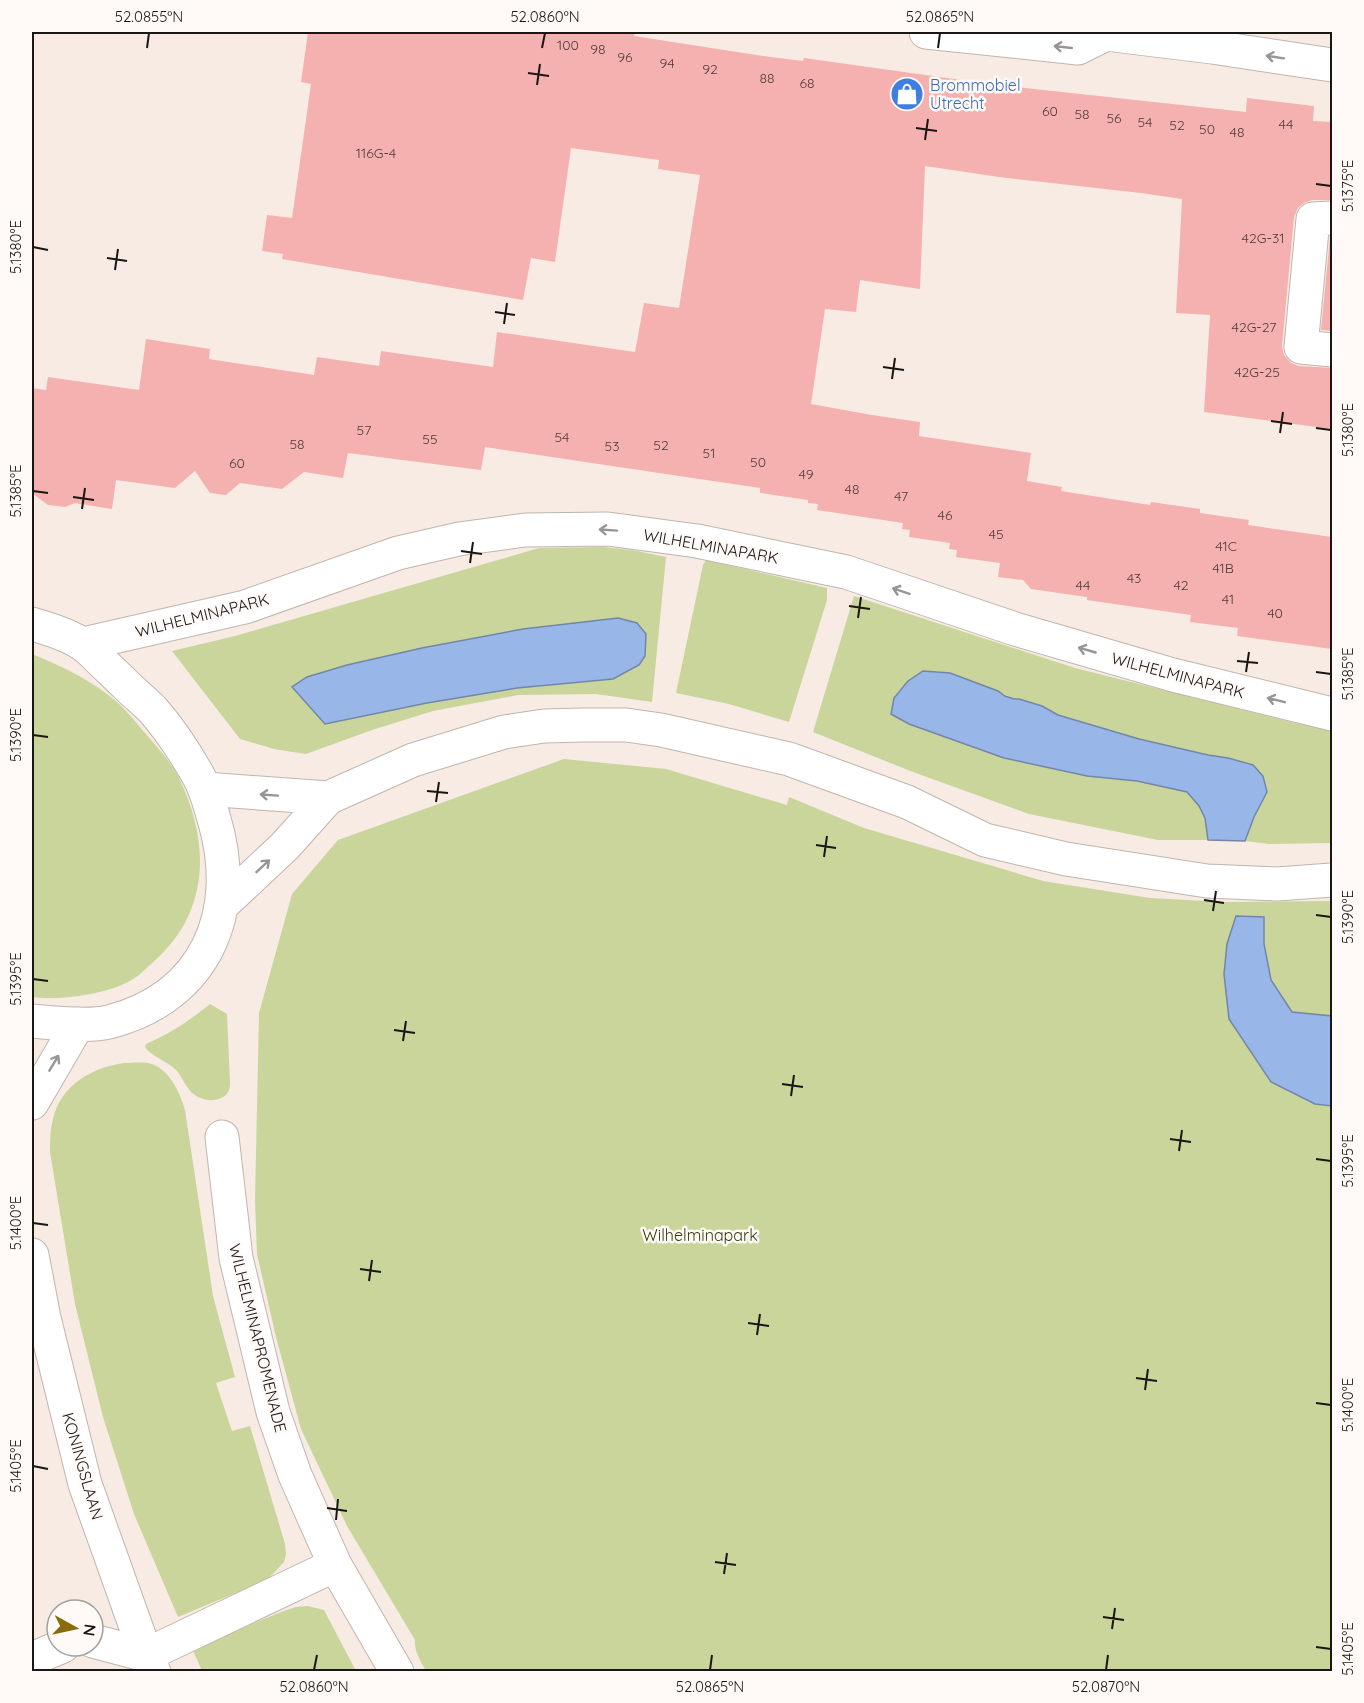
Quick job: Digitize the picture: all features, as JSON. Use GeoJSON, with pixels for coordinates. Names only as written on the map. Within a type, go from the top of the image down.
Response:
{"type":"FeatureCollection","features":[{"type":"Feature","properties":{"kind":"street"},"geometry":{"type":"LineString","coordinates":[[926,32],[1078,48],[1106,34],[1332,65]]}},
{"type":"Feature","properties":{"kind":"street"},"geometry":{"type":"LineString","coordinates":[[1332,218],[1313,219],[1301,347],[1332,351]]}},
{"type":"Feature","properties":{"kind":"street","name":"WILHELMINAPARK"},"geometry":{"type":"LineString","coordinates":[[83,644],[245,607],[398,553],[459,539],[525,530],[608,529],[697,541],[846,572],[1015,629],[1173,675],[1332,714]]}},
{"type":"Feature","properties":{"kind":"street"},"geometry":{"type":"LineString","coordinates":[[32,624],[83,644],[153,710],[205,789],[219,836],[222,872],[221,906],[206,951],[189,977],[173,992],[140,1012],[106,1023],[78,1024],[32,1020]]}},
{"type":"Feature","properties":{"kind":"street"},"geometry":{"type":"LineString","coordinates":[[221,906],[285,846],[328,798],[413,760],[504,732],[544,726],[626,725],[661,730],[789,759],[907,802],[985,840],[1066,859],[1206,881],[1277,884],[1332,880]]}},
{"type":"Feature","properties":{"kind":"street"},"geometry":{"type":"LineString","coordinates":[[205,789],[328,798]]}},
{"type":"Feature","properties":{"kind":"street"},"geometry":{"type":"LineString","coordinates":[[32,1103],[78,1024]]}},
{"type":"Feature","properties":{"kind":"street","name":"WILHELMINAPROMENADE"},"geometry":{"type":"LineString","coordinates":[[222,1137],[236,1258],[273,1412],[295,1475],[335,1565],[397,1671]]}},
{"type":"Feature","properties":{"kind":"street","name":"KONINGSLAAN"},"geometry":{"type":"LineString","coordinates":[[32,1255],[44,1318],[85,1484],[146,1666]]}},
{"type":"Feature","properties":{"kind":"street"},"geometry":{"type":"LineString","coordinates":[[105,1647],[146,1666],[335,1565]]}},
{"type":"Feature","properties":{"kind":"green space"},"geometry":{"type":"Polygon","coordinates":[[[603,547],[666,557],[652,702],[596,694],[518,695],[433,711],[306,754],[274,749],[240,739],[172,651],[235,636],[539,548],[603,547]],[[422,648],[346,665],[307,677],[427,703],[517,688],[613,679],[422,648]]]}},
{"type":"Feature","properties":{"kind":"green space"},"geometry":{"type":"Polygon","coordinates":[[[706,560],[827,588],[827,600],[789,722],[729,704],[676,693],[703,565],[706,560]]]}},
{"type":"Feature","properties":{"kind":"green space"},"geometry":{"type":"Polygon","coordinates":[[[854,596],[1075,668],[1295,723],[1332,730],[1332,843],[1269,844],[1245,841],[1254,817],[1228,758],[1139,739],[1058,715],[1042,706],[1014,699],[998,691],[923,671],[908,681],[894,698],[909,724],[1004,758],[1087,776],[1137,781],[1187,792],[1199,806],[1205,818],[1208,840],[1158,840],[1029,814],[913,772],[813,732],[854,596]]]}},
{"type":"Feature","properties":{"kind":"green space"},"geometry":{"type":"Polygon","coordinates":[[[32,654],[77,675],[108,695],[125,710],[159,749],[176,772],[189,803],[200,853],[199,877],[194,901],[185,923],[170,944],[133,979],[112,989],[70,997],[32,997],[32,654]]]}},
{"type":"Feature","properties":{"kind":"green space","name":"Wilhelminapark"},"geometry":{"type":"Polygon","coordinates":[[[564,759],[666,769],[787,805],[789,797],[864,828],[1043,881],[1150,898],[1224,902],[1332,901],[1332,1671],[426,1671],[417,1652],[415,1640],[347,1526],[301,1429],[276,1337],[257,1254],[255,1201],[259,1013],[292,894],[338,840],[564,759]]]}},
{"type":"Feature","properties":{"kind":"green space"},"geometry":{"type":"Polygon","coordinates":[[[210,1004],[227,1014],[230,1083],[225,1095],[212,1100],[203,1099],[191,1092],[172,1066],[145,1047],[146,1044],[180,1026],[210,1004]]]}},
{"type":"Feature","properties":{"kind":"green space"},"geometry":{"type":"Polygon","coordinates":[[[124,1063],[155,1065],[168,1075],[183,1103],[213,1296],[235,1377],[216,1383],[232,1431],[250,1426],[286,1554],[284,1562],[267,1580],[178,1617],[134,1514],[103,1417],[75,1304],[50,1152],[52,1123],[57,1107],[70,1088],[89,1074],[124,1063]]]}},
{"type":"Feature","properties":{"kind":"green space"},"geometry":{"type":"Polygon","coordinates":[[[308,1606],[324,1610],[356,1671],[202,1671],[192,1648],[281,1612],[308,1606]]]}},
{"type":"Feature","properties":{"kind":"water"},"geometry":{"type":"Polygon","coordinates":[[[618,618],[637,623],[646,634],[645,656],[639,665],[613,679],[517,688],[427,703],[325,724],[292,687],[307,677],[347,665],[422,648],[523,629],[618,618]]]}},
{"type":"Feature","properties":{"kind":"water"},"geometry":{"type":"Polygon","coordinates":[[[923,671],[950,673],[998,691],[1005,696],[1042,706],[1058,715],[1139,739],[1253,765],[1263,776],[1267,792],[1245,841],[1208,840],[1205,818],[1199,806],[1187,792],[1137,781],[1087,776],[1004,758],[909,724],[891,714],[894,698],[908,681],[923,671]]]}},
{"type":"Feature","properties":{"kind":"water"},"geometry":{"type":"Polygon","coordinates":[[[1236,916],[1264,917],[1264,944],[1271,980],[1292,1012],[1332,1016],[1332,1106],[1315,1104],[1271,1082],[1229,1019],[1224,974],[1227,944],[1236,916]]]}},
{"type":"Feature","properties":{"kind":"building"},"geometry":{"type":"Polygon","coordinates":[[[308,32],[635,32],[634,36],[763,56],[803,61],[804,58],[997,85],[1246,112],[1247,98],[1314,106],[1313,121],[1332,122],[1332,200],[1312,200],[1304,203],[1298,208],[1294,217],[1282,346],[1284,355],[1291,363],[1299,366],[1332,368],[1332,429],[1204,412],[1210,315],[1176,313],[1182,199],[925,166],[920,289],[860,280],[856,312],[825,309],[811,404],[920,422],[919,436],[1031,453],[1027,481],[1062,487],[1061,491],[1150,505],[1151,502],[1200,509],[1200,513],[1249,520],[1248,525],[1332,537],[1332,649],[1237,636],[1238,628],[1190,622],[1191,615],[1087,600],[1087,597],[1031,589],[1023,580],[998,577],[1000,563],[956,557],[957,550],[949,549],[950,543],[909,537],[910,530],[902,529],[903,523],[817,510],[818,504],[808,503],[808,500],[760,493],[760,488],[485,447],[481,470],[348,453],[343,478],[304,472],[282,489],[240,483],[226,495],[210,493],[195,471],[175,488],[116,480],[112,509],[75,503],[65,507],[48,505],[32,493],[32,388],[46,390],[48,377],[139,390],[146,339],[210,349],[209,359],[314,375],[317,357],[379,366],[381,351],[493,367],[497,332],[635,352],[644,303],[679,308],[700,175],[658,169],[659,160],[571,148],[555,262],[531,258],[523,300],[282,259],[283,254],[262,251],[267,215],[292,218],[311,84],[301,82],[308,32]]]}},
{"type":"Feature","properties":{"kind":"building"},"geometry":{"type":"Polygon","coordinates":[[[1330,237],[1332,237],[1332,331],[1321,330],[1330,237]]]}},
{"type":"Feature","properties":{"kind":"place","name":"Brommobiel Utrecht"},"geometry":{"type":"Point","coordinates":[907,94]}}]}
